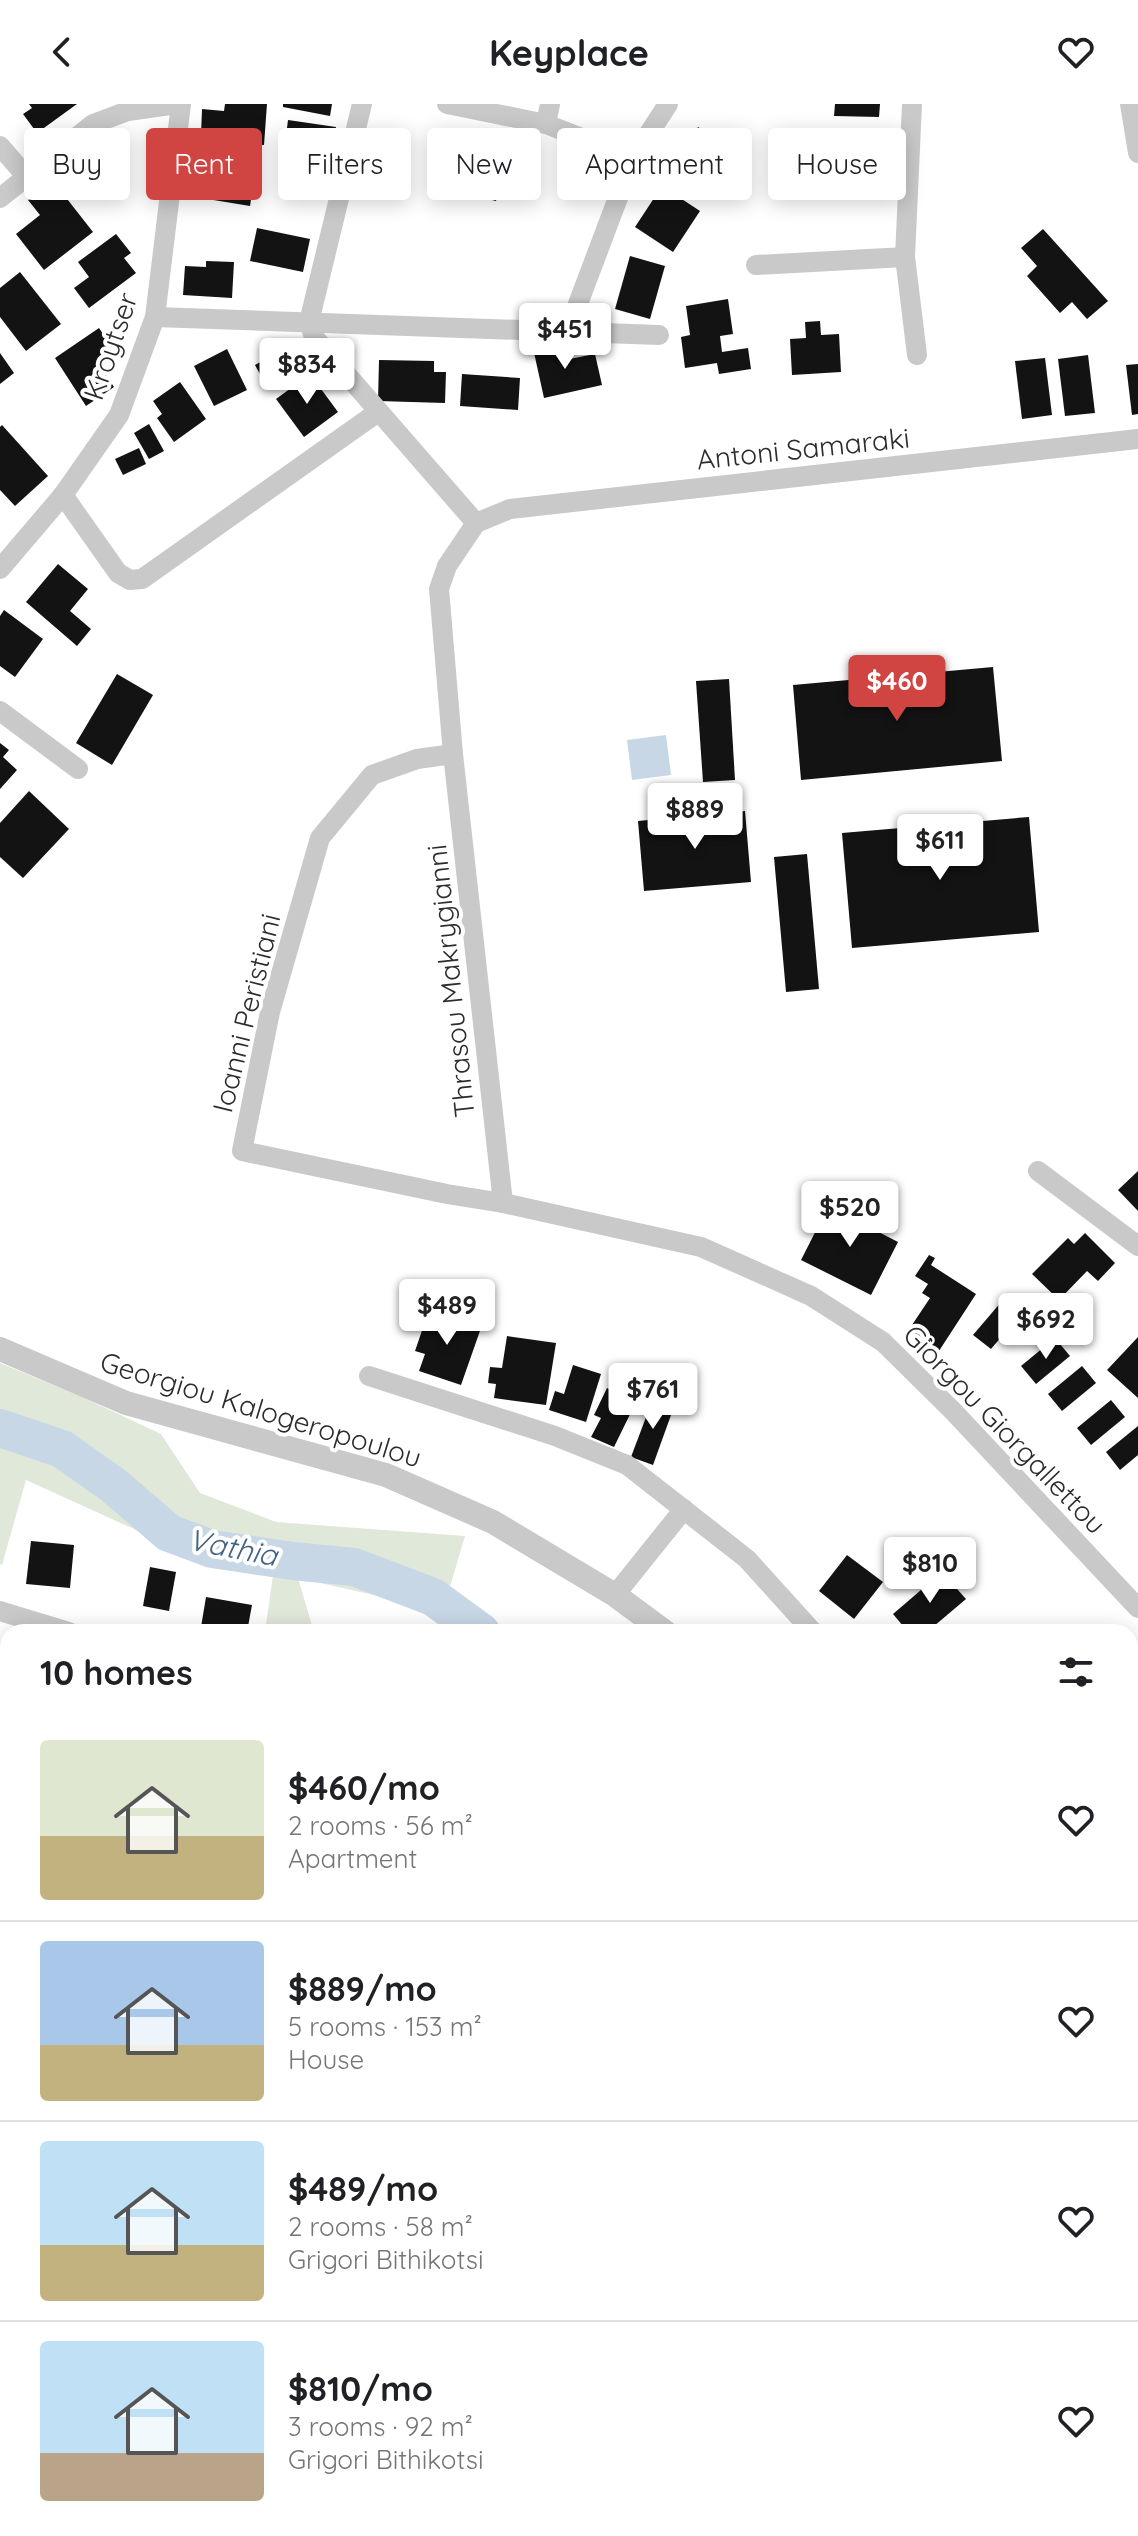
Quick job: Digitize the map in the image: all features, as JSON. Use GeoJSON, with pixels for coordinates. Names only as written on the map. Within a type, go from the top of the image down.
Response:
{"type":"FeatureCollection","features":[{"type":"Feature","properties":{"kind":"street"},"geometry":{"type":"LineString","coordinates":[[88,128],[128,111],[179,104]]}},
{"type":"Feature","properties":{"kind":"street","name":"Kroytser"},"geometry":{"type":"LineString","coordinates":[[0,569],[63,495],[119,415],[155,317],[179,104]]}},
{"type":"Feature","properties":{"kind":"street"},"geometry":{"type":"LineString","coordinates":[[362,104],[309,322],[314,337],[476,523]]}},
{"type":"Feature","properties":{"kind":"street"},"geometry":{"type":"LineString","coordinates":[[447,104],[548,114],[575,128]]}},
{"type":"Feature","properties":{"kind":"street"},"geometry":{"type":"LineString","coordinates":[[652,128],[668,104]]}},
{"type":"Feature","properties":{"kind":"street"},"geometry":{"type":"LineString","coordinates":[[912,104],[905,257],[917,355]]}},
{"type":"Feature","properties":{"kind":"street"},"geometry":{"type":"LineString","coordinates":[[1130,104],[1138,153]]}},
{"type":"Feature","properties":{"kind":"street"},"geometry":{"type":"LineString","coordinates":[[0,146],[24,174]]}},
{"type":"Feature","properties":{"kind":"street"},"geometry":{"type":"LineString","coordinates":[[0,198],[24,178]]}},
{"type":"Feature","properties":{"kind":"street"},"geometry":{"type":"LineString","coordinates":[[567,333],[617,200]]}},
{"type":"Feature","properties":{"kind":"street"},"geometry":{"type":"LineString","coordinates":[[756,265],[905,257]]}},
{"type":"Feature","properties":{"kind":"street"},"geometry":{"type":"LineString","coordinates":[[155,317],[659,335]]}},
{"type":"Feature","properties":{"kind":"street"},"geometry":{"type":"LineString","coordinates":[[63,495],[118,573],[130,580],[142,579],[378,412]]}},
{"type":"Feature","properties":{"kind":"street","name":"Antoni Samaraki"},"geometry":{"type":"LineString","coordinates":[[476,523],[510,509],[1138,439]]}},
{"type":"Feature","properties":{"kind":"street","name":"Thrasou Makrygianni"},"geometry":{"type":"LineString","coordinates":[[476,523],[447,566],[439,589],[453,754],[503,1203]]}},
{"type":"Feature","properties":{"kind":"street"},"geometry":{"type":"LineString","coordinates":[[0,711],[78,769]]}},
{"type":"Feature","properties":{"kind":"street","name":"Ioanni Peristiani"},"geometry":{"type":"LineString","coordinates":[[453,754],[417,759],[372,775],[320,838],[270,1012],[242,1151],[503,1203]]}},
{"type":"Feature","properties":{"kind":"street"},"geometry":{"type":"LineString","coordinates":[[1038,1171],[1138,1246]]}},
{"type":"Feature","properties":{"kind":"street","name":"Giorgou Giorgallettou"},"geometry":{"type":"LineString","coordinates":[[503,1203],[701,1247],[811,1296],[883,1342],[952,1410],[1138,1608]]}},
{"type":"Feature","properties":{"kind":"street","name":"Georgiou Kalogeropoulou"},"geometry":{"type":"LineString","coordinates":[[0,1349],[126,1403],[386,1475],[493,1522],[615,1595],[654,1624]]}},
{"type":"Feature","properties":{"kind":"street"},"geometry":{"type":"LineString","coordinates":[[369,1376],[555,1436],[627,1465],[747,1559],[806,1624]]}},
{"type":"Feature","properties":{"kind":"street"},"geometry":{"type":"LineString","coordinates":[[615,1595],[684,1509]]}},
{"type":"Feature","properties":{"kind":"street"},"geometry":{"type":"LineString","coordinates":[[0,1611],[43,1624]]}},
{"type":"Feature","properties":{"kind":"shaded area"},"geometry":{"type":"Polygon","coordinates":[[[0,1363],[161,1434],[200,1493],[276,1522],[465,1536],[449,1590],[489,1624],[441,1624],[432,1608],[298,1578],[312,1624],[266,1624],[273,1575],[201,1564],[136,1530],[26,1480],[0,1564],[0,1363]]]}},
{"type":"Feature","properties":{"kind":"water"},"geometry":{"type":"Polygon","coordinates":[[[666,735],[671,775],[632,780],[627,740],[666,735]]]}},
{"type":"Feature","properties":{"kind":"building"},"geometry":{"type":"Polygon","coordinates":[[[29,104],[77,104],[44,128],[33,128],[23,114],[32,108],[29,104]]]}},
{"type":"Feature","properties":{"kind":"building"},"geometry":{"type":"Polygon","coordinates":[[[225,104],[267,104],[264,145],[262,128],[201,128],[202,109],[224,111],[225,104]]]}},
{"type":"Feature","properties":{"kind":"building"},"geometry":{"type":"Polygon","coordinates":[[[283,104],[332,104],[330,116],[283,107],[283,104]]]}},
{"type":"Feature","properties":{"kind":"building"},"geometry":{"type":"Polygon","coordinates":[[[835,104],[880,104],[879,117],[834,116],[835,104]]]}},
{"type":"Feature","properties":{"kind":"building"},"geometry":{"type":"Polygon","coordinates":[[[288,120],[336,127],[336,128],[287,128],[288,120]]]}},
{"type":"Feature","properties":{"kind":"building"},"geometry":{"type":"Polygon","coordinates":[[[28,200],[68,200],[93,232],[44,270],[16,234],[40,215],[28,200]]]}},
{"type":"Feature","properties":{"kind":"building"},"geometry":{"type":"Polygon","coordinates":[[[213,200],[251,200],[250,206],[213,200]]]}},
{"type":"Feature","properties":{"kind":"building"},"geometry":{"type":"Polygon","coordinates":[[[653,200],[683,200],[700,211],[673,252],[635,227],[653,200]]]}},
{"type":"Feature","properties":{"kind":"building"},"geometry":{"type":"Polygon","coordinates":[[[257,228],[310,239],[303,272],[250,261],[257,228]]]}},
{"type":"Feature","properties":{"kind":"building"},"geometry":{"type":"Polygon","coordinates":[[[1043,229],[1108,301],[1087,319],[1072,302],[1060,313],[1027,276],[1037,266],[1021,248],[1043,229]]]}},
{"type":"Feature","properties":{"kind":"building"},"geometry":{"type":"Polygon","coordinates":[[[116,234],[131,253],[124,258],[136,273],[89,308],[74,288],[89,277],[78,262],[116,234]]]}},
{"type":"Feature","properties":{"kind":"building"},"geometry":{"type":"Polygon","coordinates":[[[630,256],[665,266],[650,319],[615,309],[630,256]]]}},
{"type":"Feature","properties":{"kind":"building"},"geometry":{"type":"Polygon","coordinates":[[[206,261],[234,262],[232,298],[183,295],[185,266],[206,267],[206,261]]]}},
{"type":"Feature","properties":{"kind":"building"},"geometry":{"type":"Polygon","coordinates":[[[20,272],[61,324],[26,351],[0,317],[0,288],[20,272]]]}},
{"type":"Feature","properties":{"kind":"building"},"geometry":{"type":"Polygon","coordinates":[[[728,299],[733,334],[720,336],[722,352],[748,348],[751,369],[719,374],[717,363],[685,368],[681,337],[690,335],[686,306],[728,299]]]}},
{"type":"Feature","properties":{"kind":"building"},"geometry":{"type":"Polygon","coordinates":[[[820,321],[821,335],[839,334],[841,372],[792,375],[790,339],[806,338],[805,322],[820,321]]]}},
{"type":"Feature","properties":{"kind":"building"},"geometry":{"type":"Polygon","coordinates":[[[99,328],[117,355],[100,366],[114,387],[86,406],[55,358],[99,328]]]}},
{"type":"Feature","properties":{"kind":"building"},"geometry":{"type":"Polygon","coordinates":[[[560,342],[564,360],[595,354],[602,385],[544,398],[533,348],[560,342]]]}},
{"type":"Feature","properties":{"kind":"building"},"geometry":{"type":"Polygon","coordinates":[[[227,349],[247,390],[214,406],[194,366],[227,349]]]}},
{"type":"Feature","properties":{"kind":"building"},"geometry":{"type":"Polygon","coordinates":[[[295,350],[305,371],[268,389],[255,365],[277,353],[279,358],[295,350]]]}},
{"type":"Feature","properties":{"kind":"building"},"geometry":{"type":"Polygon","coordinates":[[[0,353],[14,373],[0,384],[0,353]]]}},
{"type":"Feature","properties":{"kind":"building"},"geometry":{"type":"Polygon","coordinates":[[[1088,355],[1095,413],[1065,416],[1058,359],[1088,355]]]}},
{"type":"Feature","properties":{"kind":"building"},"geometry":{"type":"Polygon","coordinates":[[[1045,358],[1052,415],[1022,419],[1015,361],[1045,358]]]}},
{"type":"Feature","properties":{"kind":"building"},"geometry":{"type":"Polygon","coordinates":[[[379,360],[434,361],[434,372],[446,372],[445,403],[378,401],[379,360]]]}},
{"type":"Feature","properties":{"kind":"building"},"geometry":{"type":"Polygon","coordinates":[[[1138,364],[1138,414],[1132,415],[1126,365],[1138,364]]]}},
{"type":"Feature","properties":{"kind":"building"},"geometry":{"type":"Polygon","coordinates":[[[310,374],[338,412],[304,437],[276,399],[310,374]]]}},
{"type":"Feature","properties":{"kind":"building"},"geometry":{"type":"Polygon","coordinates":[[[462,374],[520,378],[518,410],[460,406],[462,374]]]}},
{"type":"Feature","properties":{"kind":"building"},"geometry":{"type":"Polygon","coordinates":[[[180,382],[206,419],[174,442],[157,418],[162,414],[153,401],[180,382]]]}},
{"type":"Feature","properties":{"kind":"building"},"geometry":{"type":"Polygon","coordinates":[[[149,424],[164,451],[149,459],[134,433],[149,424]]]}},
{"type":"Feature","properties":{"kind":"building"},"geometry":{"type":"Polygon","coordinates":[[[2,425],[48,476],[15,506],[0,490],[2,425]]]}},
{"type":"Feature","properties":{"kind":"building"},"geometry":{"type":"Polygon","coordinates":[[[139,448],[146,464],[123,475],[115,459],[139,448]]]}},
{"type":"Feature","properties":{"kind":"building"},"geometry":{"type":"Polygon","coordinates":[[[58,564],[88,589],[70,611],[91,629],[77,646],[26,602],[58,564]]]}},
{"type":"Feature","properties":{"kind":"building"},"geometry":{"type":"Polygon","coordinates":[[[4,610],[43,639],[15,677],[0,666],[0,616],[4,610]]]}},
{"type":"Feature","properties":{"kind":"building"},"geometry":{"type":"Polygon","coordinates":[[[993,667],[1002,761],[801,780],[793,685],[993,667]]]}},
{"type":"Feature","properties":{"kind":"building"},"geometry":{"type":"Polygon","coordinates":[[[117,674],[153,695],[112,765],[76,743],[117,674]]]}},
{"type":"Feature","properties":{"kind":"building"},"geometry":{"type":"Polygon","coordinates":[[[729,679],[735,780],[703,782],[696,681],[729,679]]]}},
{"type":"Feature","properties":{"kind":"building"},"geometry":{"type":"Polygon","coordinates":[[[0,743],[9,750],[3,757],[17,770],[0,789],[0,743]]]}},
{"type":"Feature","properties":{"kind":"building"},"geometry":{"type":"Polygon","coordinates":[[[29,791],[69,829],[23,878],[0,857],[0,823],[29,791]]]}},
{"type":"Feature","properties":{"kind":"building"},"geometry":{"type":"Polygon","coordinates":[[[745,811],[751,882],[644,891],[638,821],[745,811]]]}},
{"type":"Feature","properties":{"kind":"building"},"geometry":{"type":"Polygon","coordinates":[[[1029,817],[1039,932],[852,948],[842,833],[1029,817]]]}},
{"type":"Feature","properties":{"kind":"building"},"geometry":{"type":"Polygon","coordinates":[[[807,854],[819,989],[786,992],[774,857],[807,854]]]}},
{"type":"Feature","properties":{"kind":"building"},"geometry":{"type":"Polygon","coordinates":[[[1138,1171],[1138,1211],[1118,1190],[1138,1171]]]}},
{"type":"Feature","properties":{"kind":"building"},"geometry":{"type":"Polygon","coordinates":[[[831,1201],[872,1222],[869,1227],[898,1242],[871,1295],[801,1260],[831,1201]]]}},
{"type":"Feature","properties":{"kind":"building"},"geometry":{"type":"Polygon","coordinates":[[[1085,1233],[1115,1263],[1098,1281],[1087,1271],[1059,1300],[1032,1274],[1068,1238],[1074,1244],[1085,1233]]]}},
{"type":"Feature","properties":{"kind":"building"},"geometry":{"type":"Polygon","coordinates":[[[929,1255],[935,1258],[931,1265],[976,1294],[937,1354],[906,1334],[930,1298],[922,1293],[928,1284],[915,1276],[929,1255]]]}},
{"type":"Feature","properties":{"kind":"building"},"geometry":{"type":"Polygon","coordinates":[[[1002,1301],[1019,1316],[991,1349],[973,1335],[1002,1301]]]}},
{"type":"Feature","properties":{"kind":"building"},"geometry":{"type":"Polygon","coordinates":[[[429,1310],[481,1328],[461,1385],[419,1371],[425,1354],[415,1351],[429,1310]]]}},
{"type":"Feature","properties":{"kind":"building"},"geometry":{"type":"Polygon","coordinates":[[[507,1336],[556,1343],[546,1405],[494,1398],[496,1384],[488,1383],[490,1367],[502,1368],[507,1336]]]}},
{"type":"Feature","properties":{"kind":"building"},"geometry":{"type":"Polygon","coordinates":[[[1138,1337],[1138,1398],[1107,1370],[1138,1337]]]}},
{"type":"Feature","properties":{"kind":"building"},"geometry":{"type":"Polygon","coordinates":[[[1055,1338],[1070,1356],[1036,1384],[1021,1366],[1055,1338]]]}},
{"type":"Feature","properties":{"kind":"building"},"geometry":{"type":"Polygon","coordinates":[[[573,1365],[601,1374],[586,1422],[549,1410],[555,1391],[564,1394],[573,1365]]]}},
{"type":"Feature","properties":{"kind":"building"},"geometry":{"type":"Polygon","coordinates":[[[1082,1366],[1096,1383],[1062,1411],[1048,1394],[1082,1366]]]}},
{"type":"Feature","properties":{"kind":"building"},"geometry":{"type":"Polygon","coordinates":[[[607,1388],[636,1402],[614,1447],[591,1437],[601,1418],[594,1415],[607,1388]]]}},
{"type":"Feature","properties":{"kind":"building"},"geometry":{"type":"Polygon","coordinates":[[[654,1396],[675,1404],[653,1465],[631,1457],[654,1396]]]}},
{"type":"Feature","properties":{"kind":"building"},"geometry":{"type":"Polygon","coordinates":[[[1111,1400],[1125,1417],[1091,1445],[1077,1428],[1111,1400]]]}},
{"type":"Feature","properties":{"kind":"building"},"geometry":{"type":"Polygon","coordinates":[[[1138,1426],[1138,1455],[1120,1470],[1106,1452],[1138,1426]]]}},
{"type":"Feature","properties":{"kind":"building"},"geometry":{"type":"Polygon","coordinates":[[[31,1541],[74,1545],[70,1588],[26,1584],[31,1541]]]}},
{"type":"Feature","properties":{"kind":"building"},"geometry":{"type":"Polygon","coordinates":[[[847,1555],[883,1582],[854,1619],[819,1591],[847,1555]]]}},
{"type":"Feature","properties":{"kind":"building"},"geometry":{"type":"Polygon","coordinates":[[[150,1567],[176,1572],[169,1611],[143,1606],[150,1567]]]}},
{"type":"Feature","properties":{"kind":"building"},"geometry":{"type":"Polygon","coordinates":[[[942,1572],[966,1599],[936,1624],[901,1624],[893,1614],[942,1572]]]}},
{"type":"Feature","properties":{"kind":"building"},"geometry":{"type":"Polygon","coordinates":[[[206,1597],[252,1605],[248,1624],[202,1624],[206,1597]]]}},
{"type":"Feature","properties":{"kind":"waterway","name":"Vathia"},"geometry":{"type":"LineString","coordinates":[[0,1428],[62,1449],[113,1485],[169,1533],[212,1549],[354,1567],[433,1597],[470,1624]]}}]}
